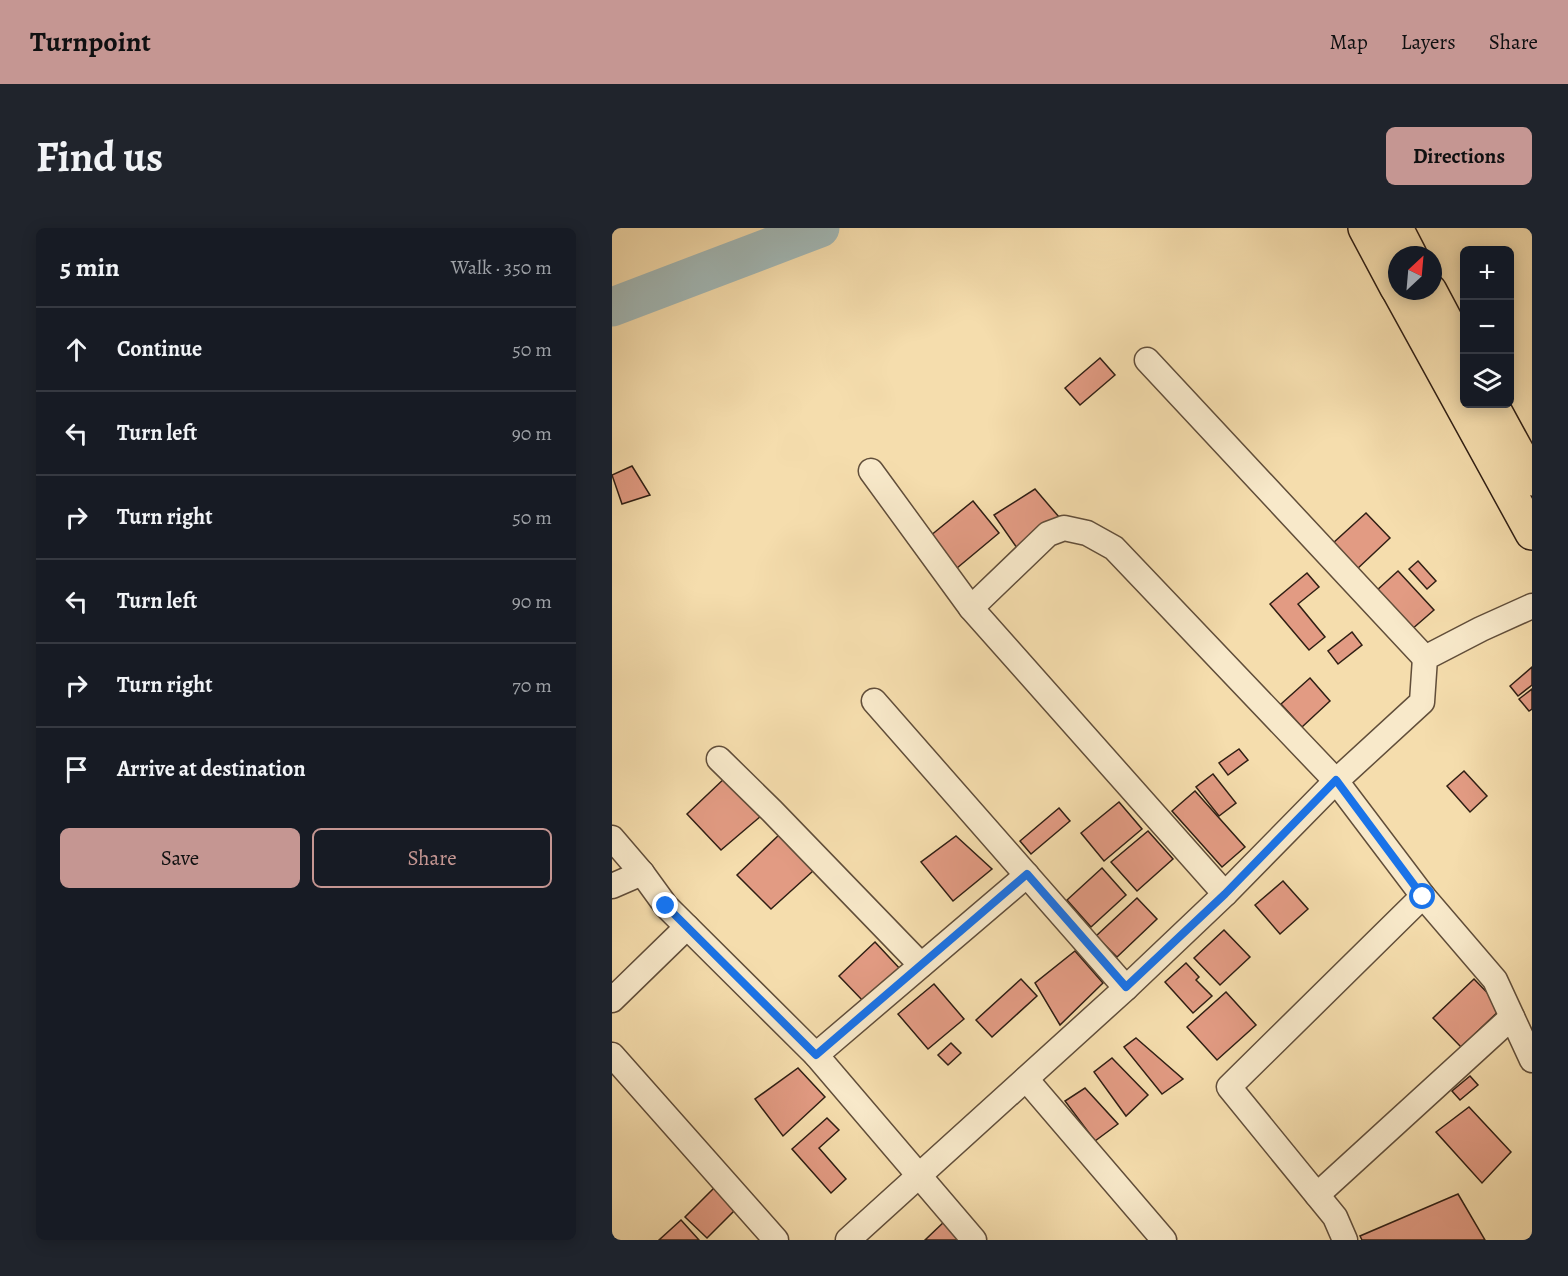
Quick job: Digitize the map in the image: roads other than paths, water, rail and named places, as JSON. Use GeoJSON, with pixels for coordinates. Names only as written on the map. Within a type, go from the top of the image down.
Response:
{"type":"FeatureCollection","features":[{"type":"Feature","properties":{"kind":"highway"},"geometry":{"type":"LineString","coordinates":[[1365,228],[1388,271]]}},
{"type":"Feature","properties":{"kind":"highway"},"geometry":{"type":"LineString","coordinates":[[1396,228],[1405,246]]}},
{"type":"Feature","properties":{"kind":"highway"},"geometry":{"type":"LineString","coordinates":[[1404,300],[1532,533]]}},
{"type":"Feature","properties":{"kind":"highway"},"geometry":{"type":"LineString","coordinates":[[1435,300],[1463,354]]}},
{"type":"Feature","properties":{"kind":"highway"},"geometry":{"type":"LineString","coordinates":[[1493,408],[1532,479]]}},
{"type":"Feature","properties":{"kind":"street"},"geometry":{"type":"LineString","coordinates":[[848,1240],[1126,987],[1225,894],[1336,780],[1422,702],[1425,658],[1147,360]]}},
{"type":"Feature","properties":{"kind":"street"},"geometry":{"type":"LineString","coordinates":[[871,471],[971,608],[1225,894]]}},
{"type":"Feature","properties":{"kind":"street"},"geometry":{"type":"LineString","coordinates":[[971,608],[1048,534],[1064,528],[1088,533],[1114,548],[1336,780],[1423,897],[1495,980],[1532,1060]]}},
{"type":"Feature","properties":{"kind":"street"},"geometry":{"type":"LineString","coordinates":[[1425,658],[1529,607]]}},
{"type":"Feature","properties":{"kind":"street"},"geometry":{"type":"LineString","coordinates":[[874,701],[1126,987]]}},
{"type":"Feature","properties":{"kind":"street"},"geometry":{"type":"LineString","coordinates":[[719,759],[921,965]]}},
{"type":"Feature","properties":{"kind":"street"},"geometry":{"type":"LineString","coordinates":[[612,838],[666,906],[816,1055],[974,1240]]}},
{"type":"Feature","properties":{"kind":"street"},"geometry":{"type":"LineString","coordinates":[[612,886],[642,873]]}},
{"type":"Feature","properties":{"kind":"street"},"geometry":{"type":"LineString","coordinates":[[816,1055],[1027,874]]}},
{"type":"Feature","properties":{"kind":"street"},"geometry":{"type":"LineString","coordinates":[[1345,1240],[1335,1217],[1229,1088],[1423,897]]}},
{"type":"Feature","properties":{"kind":"street"},"geometry":{"type":"LineString","coordinates":[[612,1000],[687,927]]}},
{"type":"Feature","properties":{"kind":"street"},"geometry":{"type":"LineString","coordinates":[[1317,1195],[1512,1017]]}},
{"type":"Feature","properties":{"kind":"street"},"geometry":{"type":"LineString","coordinates":[[612,1055],[776,1240]]}},
{"type":"Feature","properties":{"kind":"street"},"geometry":{"type":"LineString","coordinates":[[1026,1079],[1164,1240]]}},
{"type":"Feature","properties":{"kind":"waterway"},"geometry":{"type":"LineString","coordinates":[[612,307],[820,228]]}}]}
